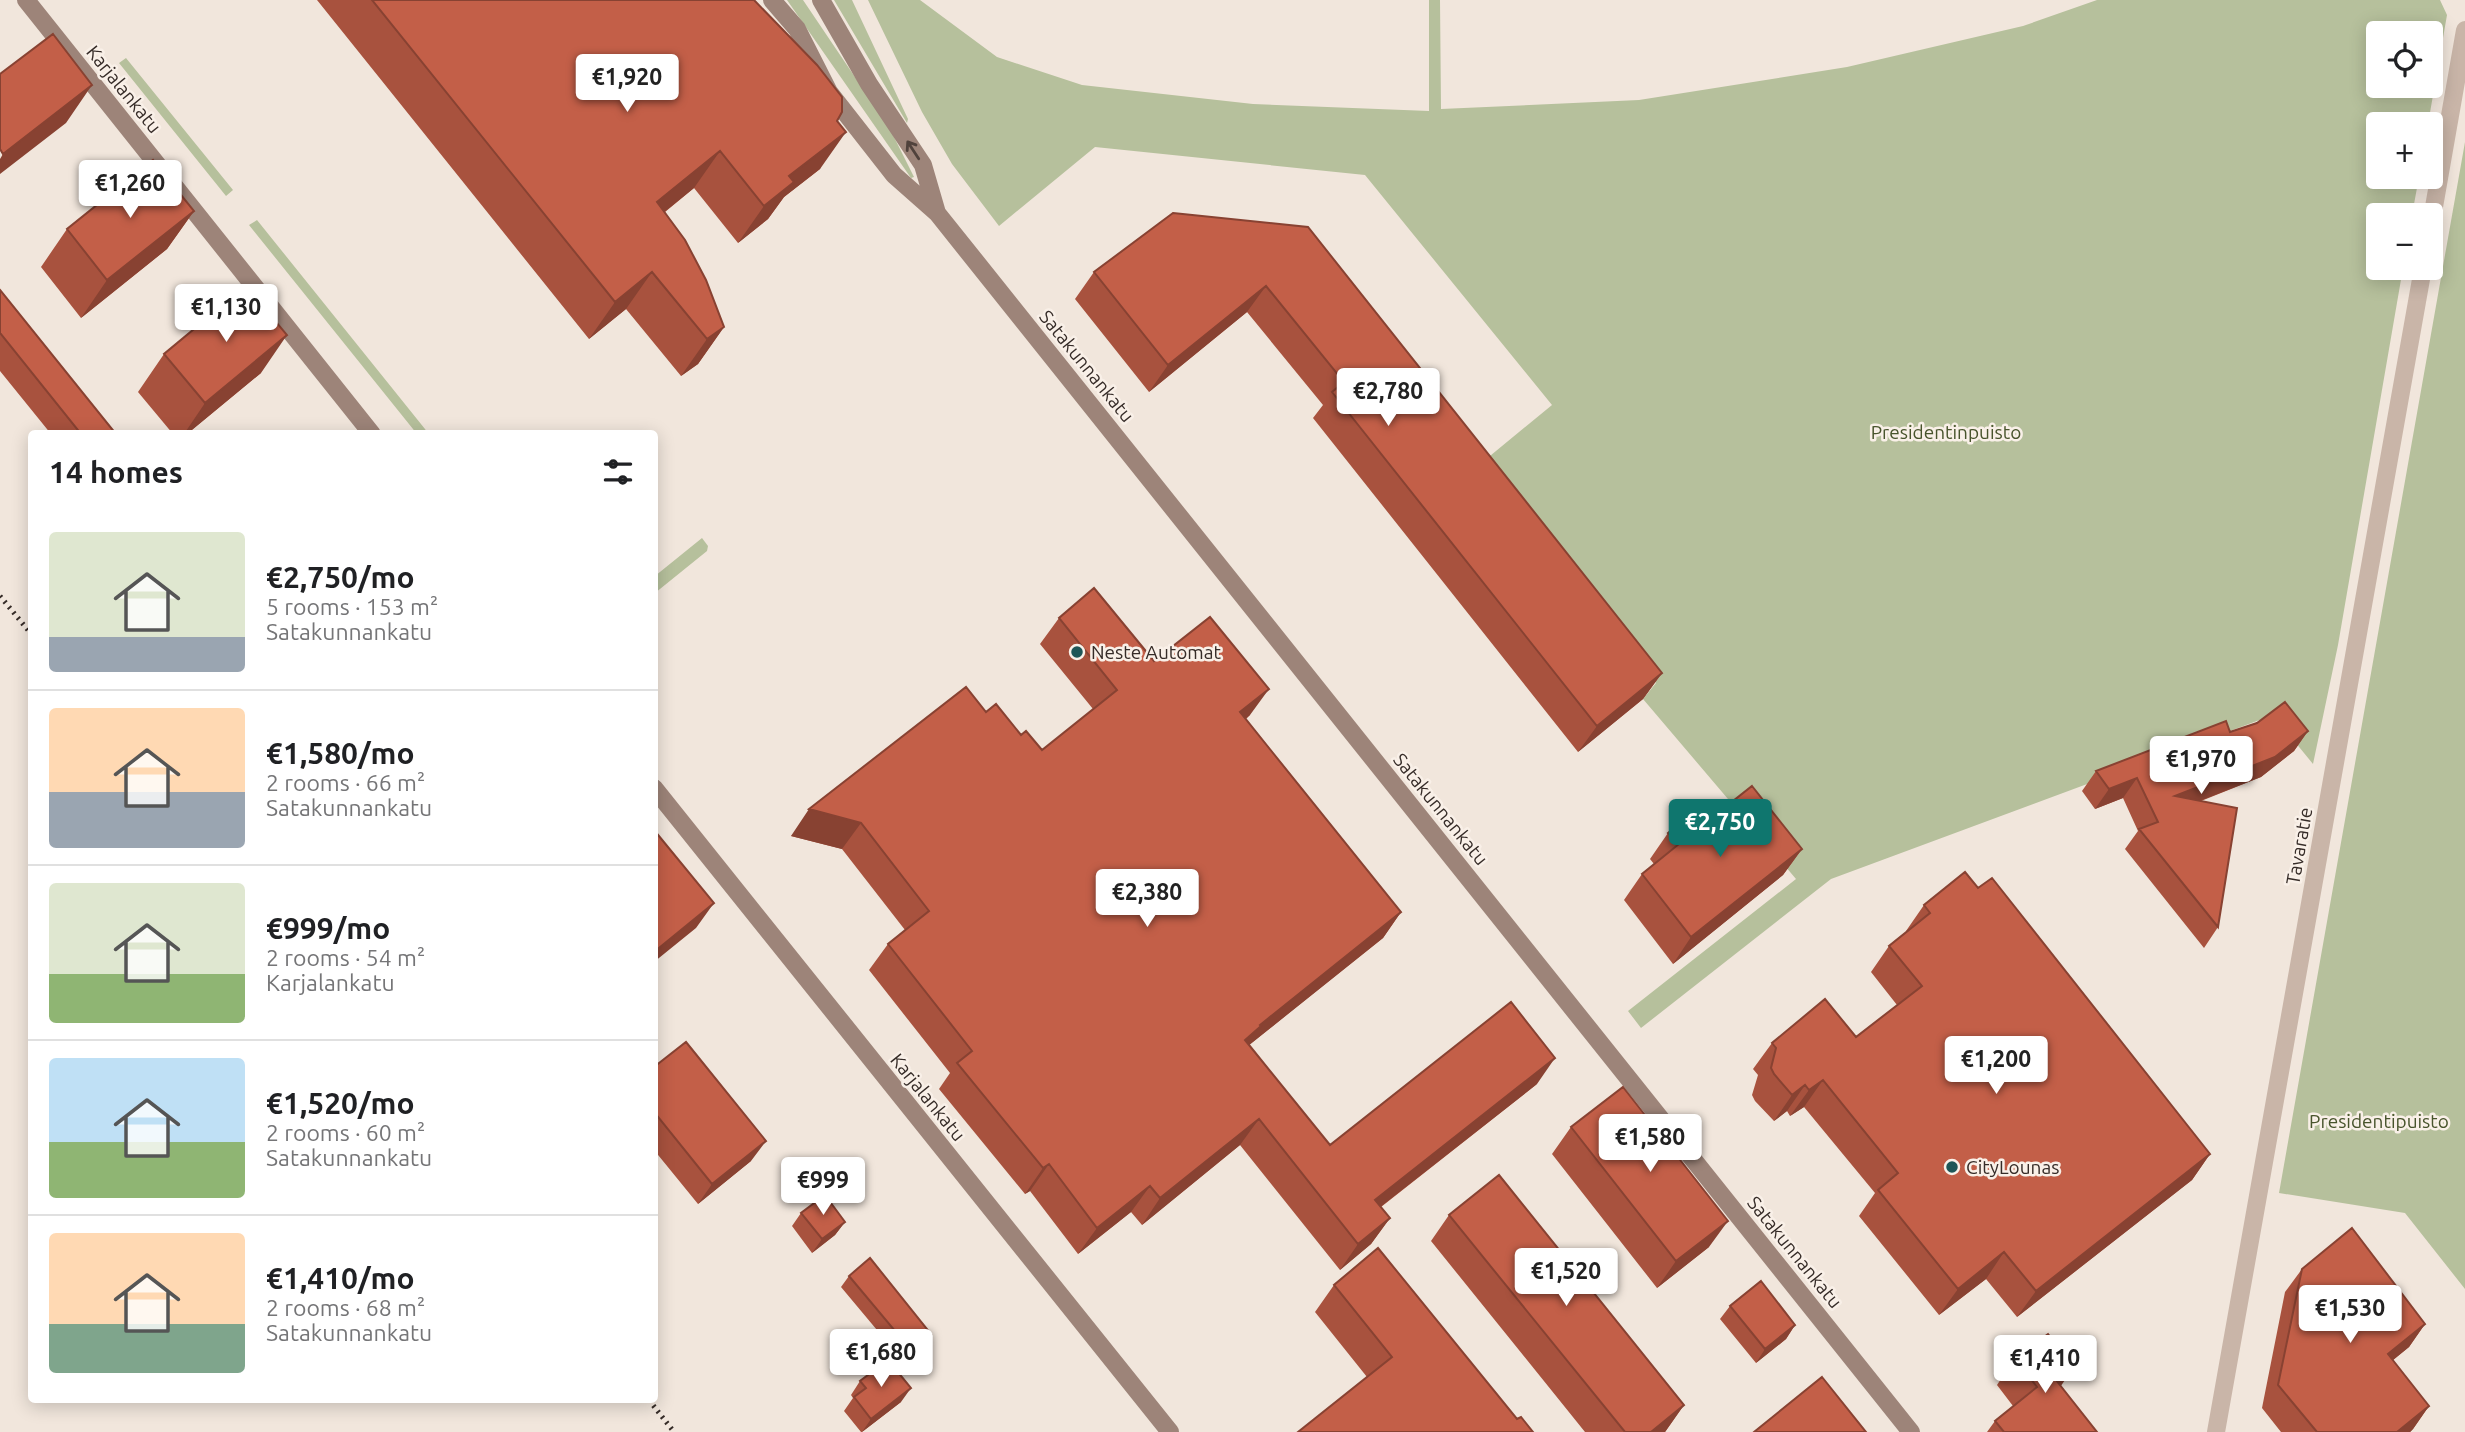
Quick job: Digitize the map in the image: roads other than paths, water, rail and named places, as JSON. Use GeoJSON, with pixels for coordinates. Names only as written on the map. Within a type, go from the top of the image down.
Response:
{"type":"FeatureCollection","features":[{"type":"Feature","properties":{"kind":"main road","name":"Karjalankatu"},"geometry":{"type":"LineString","coordinates":[[26,0],[369,430]]}},
{"type":"Feature","properties":{"kind":"main road","name":"Satakunnankatu"},"geometry":{"type":"LineString","coordinates":[[772,0],[797,29],[829,92],[894,175],[937,213],[1911,1432]]}},
{"type":"Feature","properties":{"kind":"main road","name":"Satakunnankatu"},"geometry":{"type":"LineString","coordinates":[[821,0],[869,84],[923,165],[937,213]]}},
{"type":"Feature","properties":{"kind":"main road"},"geometry":{"type":"LineString","coordinates":[[791,54],[829,92]]}},
{"type":"Feature","properties":{"kind":"main road","name":"Karjalankatu"},"geometry":{"type":"LineString","coordinates":[[658,793],[1170,1432]]}},
{"type":"Feature","properties":{"kind":"street"},"geometry":{"type":"LineString","coordinates":[[2435,203],[2465,30]]}},
{"type":"Feature","properties":{"kind":"street","name":"Tavaratie"},"geometry":{"type":"LineString","coordinates":[[2216,1432],[2421,280]]}},
{"type":"Feature","properties":{"kind":"railway"},"geometry":{"type":"LineString","coordinates":[[0,596],[28,630]]}},
{"type":"Feature","properties":{"kind":"railway"},"geometry":{"type":"LineString","coordinates":[[651,1403],[674,1432]]}},
{"type":"Feature","properties":{"kind":"place","name":"Neste Automat"},"geometry":{"type":"Point","coordinates":[1077,652]}},
{"type":"Feature","properties":{"kind":"place","name":"CityLounas"},"geometry":{"type":"Point","coordinates":[1952,1167]}},
{"type":"Feature","properties":{"kind":"park label","name":"Presidentinpuisto"},"geometry":{"type":"Point","coordinates":[1946,432]}},
{"type":"Feature","properties":{"kind":"park label","name":"Presidentipuisto"},"geometry":{"type":"Point","coordinates":[2379,1121]}}]}
